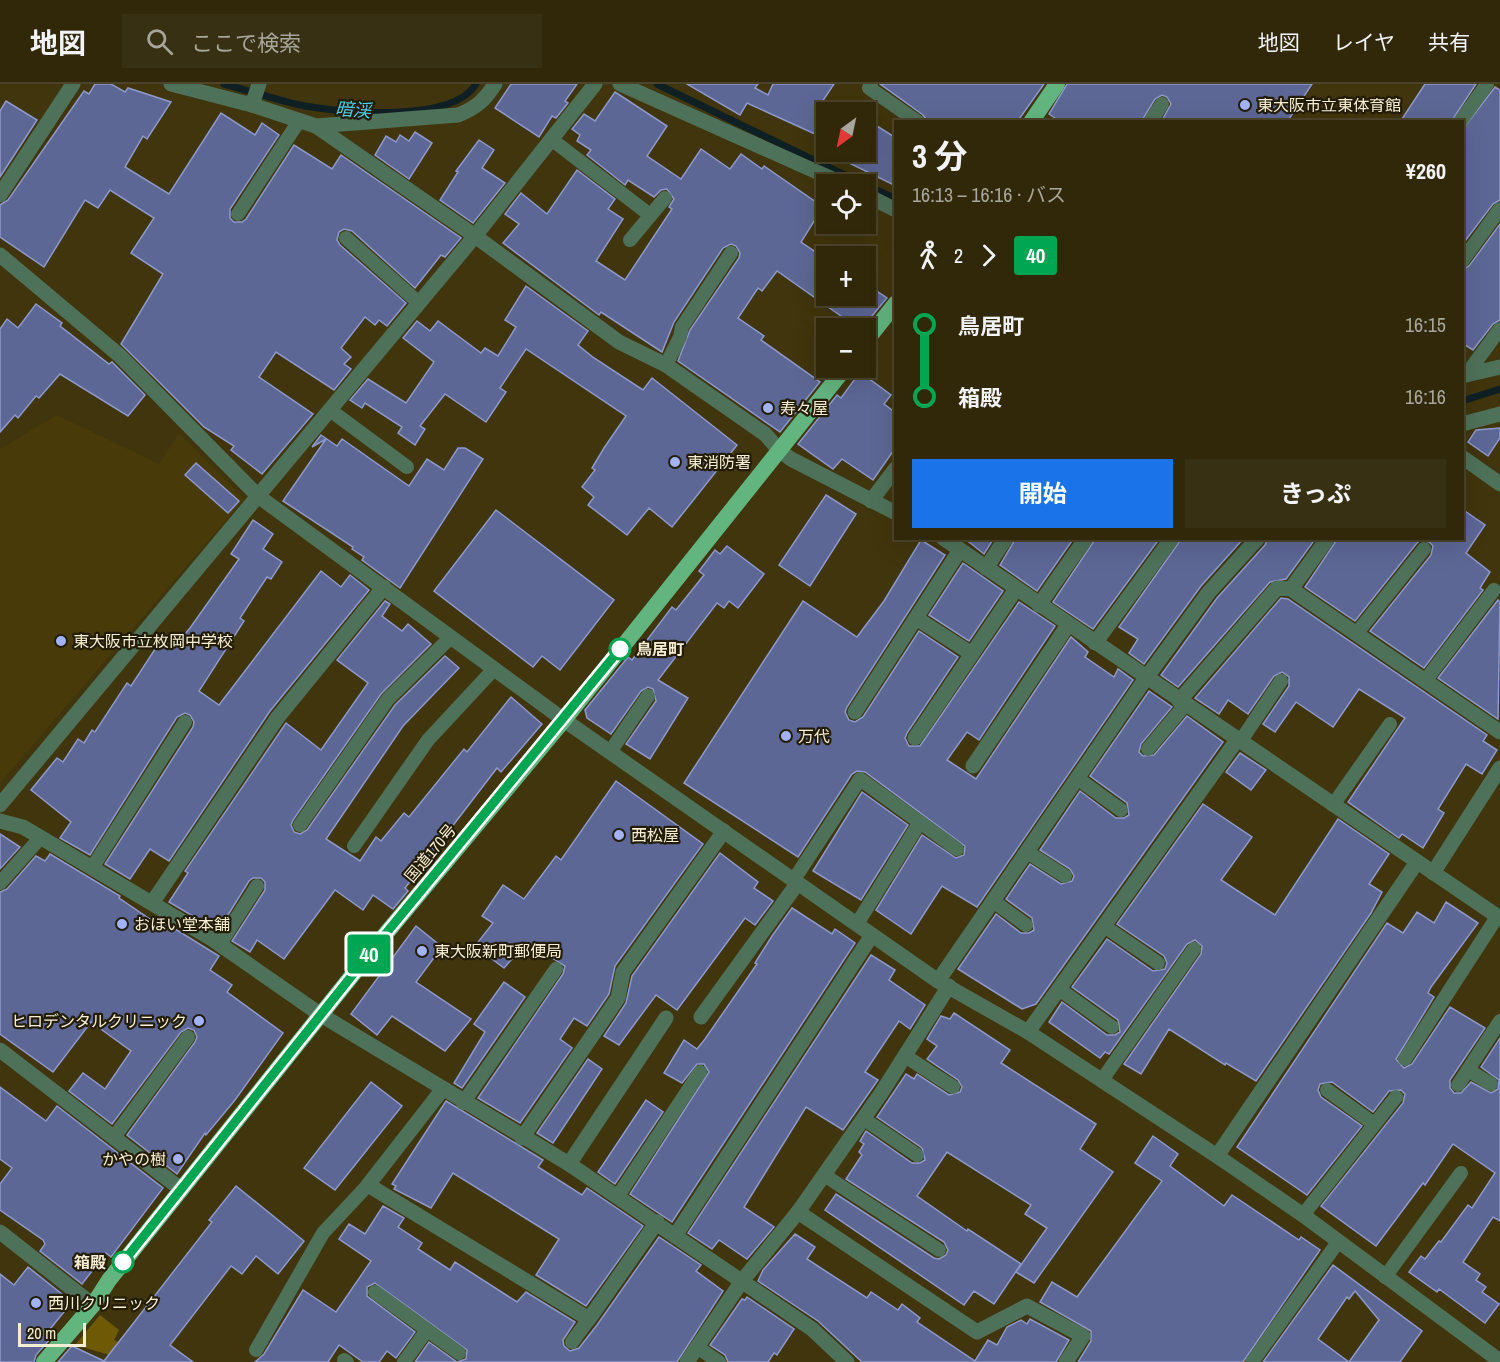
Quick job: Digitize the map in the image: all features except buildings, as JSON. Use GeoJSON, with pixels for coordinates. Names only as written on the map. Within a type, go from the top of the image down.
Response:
{"type":"FeatureCollection","features":[{"type":"Feature","properties":{"kind":"highway"},"geometry":{"type":"LineString","coordinates":[[1032,120],[1057,84]]}},
{"type":"Feature","properties":{"kind":"highway"},"geometry":{"type":"LineString","coordinates":[[876,328],[894,306]]}},
{"type":"Feature","properties":{"kind":"highway","name":"国道170号"},"geometry":{"type":"LineString","coordinates":[[44,1362],[93,1305],[109,1280],[321,1015],[564,720],[837,378]]}},
{"type":"Feature","properties":{"kind":"street"},"geometry":{"type":"LineString","coordinates":[[0,195],[73,84]]}},
{"type":"Feature","properties":{"kind":"street"},"geometry":{"type":"LineString","coordinates":[[171,84],[252,104],[316,126],[475,236],[620,342],[666,364],[765,434],[780,451],[894,512]]}},
{"type":"Feature","properties":{"kind":"street"},"geometry":{"type":"LineString","coordinates":[[252,104],[259,84]]}},
{"type":"Feature","properties":{"kind":"street"},"geometry":{"type":"LineString","coordinates":[[316,126],[458,115],[474,108],[487,97],[495,84]]}},
{"type":"Feature","properties":{"kind":"street"},"geometry":{"type":"LineString","coordinates":[[0,805],[475,236],[595,84]]}},
{"type":"Feature","properties":{"kind":"street"},"geometry":{"type":"LineString","coordinates":[[620,84],[822,174]]}},
{"type":"Feature","properties":{"kind":"street"},"geometry":{"type":"LineString","coordinates":[[876,200],[894,209]]}},
{"type":"Feature","properties":{"kind":"street"},"geometry":{"type":"LineString","coordinates":[[0,255],[119,355],[258,496],[564,720],[795,882],[943,983],[1028,1032],[1217,1156],[1303,1215],[1500,1361]]}},
{"type":"Feature","properties":{"kind":"street"},"geometry":{"type":"LineString","coordinates":[[1466,375],[1500,367]]}},
{"type":"Feature","properties":{"kind":"street"},"geometry":{"type":"LineString","coordinates":[[1464,423],[1500,414]]}},
{"type":"Feature","properties":{"kind":"street"},"geometry":{"type":"LineString","coordinates":[[1464,458],[1500,484]]}},
{"type":"Feature","properties":{"kind":"street"},"geometry":{"type":"LineString","coordinates":[[871,501],[894,471]]}},
{"type":"Feature","properties":{"kind":"street"},"geometry":{"type":"LineString","coordinates":[[947,540],[1182,703],[1499,917]]}},
{"type":"Feature","properties":{"kind":"street"},"geometry":{"type":"LineString","coordinates":[[986,568],[1005,540]]}},
{"type":"Feature","properties":{"kind":"street"},"geometry":{"type":"LineString","coordinates":[[1039,605],[1085,540]]}},
{"type":"Feature","properties":{"kind":"street"},"geometry":{"type":"LineString","coordinates":[[1095,643],[1171,540]]}},
{"type":"Feature","properties":{"kind":"street"},"geometry":{"type":"LineString","coordinates":[[687,1362],[742,1281],[798,1212],[864,1119],[905,1056],[943,983],[993,901],[1146,678],[1209,592],[1256,540]]}},
{"type":"Feature","properties":{"kind":"street"},"geometry":{"type":"LineString","coordinates":[[1291,589],[1327,540]]}},
{"type":"Feature","properties":{"kind":"street"},"geometry":{"type":"LineString","coordinates":[[855,712],[960,550]]}},
{"type":"Feature","properties":{"kind":"street"},"geometry":{"type":"LineString","coordinates":[[152,903],[278,717],[384,587]]}},
{"type":"Feature","properties":{"kind":"street"},"geometry":{"type":"LineString","coordinates":[[1182,703],[1277,588],[1291,589],[1500,732]]}},
{"type":"Feature","properties":{"kind":"street"},"geometry":{"type":"LineString","coordinates":[[915,738],[1016,589]]}},
{"type":"Feature","properties":{"kind":"street"},"geometry":{"type":"LineString","coordinates":[[916,618],[972,654]]}},
{"type":"Feature","properties":{"kind":"street"},"geometry":{"type":"LineString","coordinates":[[973,766],[1068,625]]}},
{"type":"Feature","properties":{"kind":"street"},"geometry":{"type":"LineString","coordinates":[[1028,1032],[1239,741]]}},
{"type":"Feature","properties":{"kind":"street"},"geometry":{"type":"LineString","coordinates":[[1432,873],[1500,768]]}},
{"type":"Feature","properties":{"kind":"street"},"geometry":{"type":"LineString","coordinates":[[0,821],[23,827],[152,903],[220,944],[321,1015],[463,1103],[569,1164],[812,1329],[847,1362]]}},
{"type":"Feature","properties":{"kind":"street"},"geometry":{"type":"LineString","coordinates":[[522,1138],[618,998],[624,972],[724,831]]}},
{"type":"Feature","properties":{"kind":"street"},"geometry":{"type":"LineString","coordinates":[[1217,1156],[1417,862]]}},
{"type":"Feature","properties":{"kind":"street"},"geometry":{"type":"LineString","coordinates":[[701,1017],[795,882]]}},
{"type":"Feature","properties":{"kind":"street"},"geometry":{"type":"LineString","coordinates":[[675,1236],[872,935]]}},
{"type":"Feature","properties":{"kind":"street"},"geometry":{"type":"LineString","coordinates":[[569,1164],[666,1018]]}},
{"type":"Feature","properties":{"kind":"street"},"geometry":{"type":"LineString","coordinates":[[2,1054],[182,1190]]}},
{"type":"Feature","properties":{"kind":"street"},"geometry":{"type":"LineString","coordinates":[[442,1090],[368,1185],[589,1319],[657,1222]]}},
{"type":"Feature","properties":{"kind":"street"},"geometry":{"type":"LineString","coordinates":[[798,1212],[977,1332],[1027,1306],[1083,1336],[1066,1362]]}},
{"type":"Feature","properties":{"kind":"street"},"geometry":{"type":"LineString","coordinates":[[0,1232],[93,1305]]}},
{"type":"Feature","properties":{"kind":"lane"},"geometry":{"type":"LineString","coordinates":[[871,84],[869,88],[915,120]]}},
{"type":"Feature","properties":{"kind":"lane"},"geometry":{"type":"LineString","coordinates":[[1461,120],[1487,84]]}},
{"type":"Feature","properties":{"kind":"lane"},"geometry":{"type":"LineString","coordinates":[[1151,120],[1162,104]]}},
{"type":"Feature","properties":{"kind":"lane"},"geometry":{"type":"LineString","coordinates":[[238,213],[299,121]]}},
{"type":"Feature","properties":{"kind":"lane"},"geometry":{"type":"LineString","coordinates":[[551,139],[650,215]]}},
{"type":"Feature","properties":{"kind":"lane"},"geometry":{"type":"LineString","coordinates":[[630,240],[665,198]]}},
{"type":"Feature","properties":{"kind":"lane"},"geometry":{"type":"LineString","coordinates":[[1464,258],[1500,209]]}},
{"type":"Feature","properties":{"kind":"lane"},"geometry":{"type":"LineString","coordinates":[[345,238],[419,303]]}},
{"type":"Feature","properties":{"kind":"lane"},"geometry":{"type":"LineString","coordinates":[[666,364],[680,337],[682,327],[731,253]]}},
{"type":"Feature","properties":{"kind":"lane"},"geometry":{"type":"LineString","coordinates":[[1466,375],[1500,329]]}},
{"type":"Feature","properties":{"kind":"lane"},"geometry":{"type":"LineString","coordinates":[[330,410],[407,467]]}},
{"type":"Feature","properties":{"kind":"lane"},"geometry":{"type":"LineString","coordinates":[[1356,634],[1424,549]]}},
{"type":"Feature","properties":{"kind":"lane"},"geometry":{"type":"LineString","coordinates":[[1425,681],[1494,590]]}},
{"type":"Feature","properties":{"kind":"lane"},"geometry":{"type":"LineString","coordinates":[[300,825],[388,699],[451,637]]}},
{"type":"Feature","properties":{"kind":"lane"},"geometry":{"type":"LineString","coordinates":[[354,846],[428,740],[494,669]]}},
{"type":"Feature","properties":{"kind":"lane"},"geometry":{"type":"LineString","coordinates":[[1239,741],[1281,681]]}},
{"type":"Feature","properties":{"kind":"lane"},"geometry":{"type":"LineString","coordinates":[[610,752],[648,696]]}},
{"type":"Feature","properties":{"kind":"lane"},"geometry":{"type":"LineString","coordinates":[[1148,749],[1182,703]]}},
{"type":"Feature","properties":{"kind":"lane"},"geometry":{"type":"LineString","coordinates":[[92,868],[185,722]]}},
{"type":"Feature","properties":{"kind":"lane"},"geometry":{"type":"LineString","coordinates":[[1334,805],[1390,724]]}},
{"type":"Feature","properties":{"kind":"lane"},"geometry":{"type":"LineString","coordinates":[[1077,778],[1121,810]]}},
{"type":"Feature","properties":{"kind":"lane"},"geometry":{"type":"LineString","coordinates":[[795,882],[860,779],[957,849]]}},
{"type":"Feature","properties":{"kind":"lane"},"geometry":{"type":"LineString","coordinates":[[857,924],[920,822]]}},
{"type":"Feature","properties":{"kind":"lane"},"geometry":{"type":"LineString","coordinates":[[0,883],[40,838]]}},
{"type":"Feature","properties":{"kind":"lane"},"geometry":{"type":"LineString","coordinates":[[1027,852],[1065,876]]}},
{"type":"Feature","properties":{"kind":"lane"},"geometry":{"type":"LineString","coordinates":[[220,944],[257,886]]}},
{"type":"Feature","properties":{"kind":"lane"},"geometry":{"type":"LineString","coordinates":[[993,901],[1026,925]]}},
{"type":"Feature","properties":{"kind":"lane"},"geometry":{"type":"LineString","coordinates":[[1405,1059],[1499,917]]}},
{"type":"Feature","properties":{"kind":"lane"},"geometry":{"type":"LineString","coordinates":[[1104,926],[1158,963]]}},
{"type":"Feature","properties":{"kind":"lane"},"geometry":{"type":"LineString","coordinates":[[1102,1080],[1194,949]]}},
{"type":"Feature","properties":{"kind":"lane"},"geometry":{"type":"LineString","coordinates":[[463,1103],[556,969]]}},
{"type":"Feature","properties":{"kind":"lane"},"geometry":{"type":"LineString","coordinates":[[1059,989],[1112,1027]]}},
{"type":"Feature","properties":{"kind":"lane"},"geometry":{"type":"LineString","coordinates":[[1458,1085],[1500,1021]]}},
{"type":"Feature","properties":{"kind":"lane"},"geometry":{"type":"LineString","coordinates":[[114,1137],[188,1037]]}},
{"type":"Feature","properties":{"kind":"lane"},"geometry":{"type":"LineString","coordinates":[[905,1056],[953,1088]]}},
{"type":"Feature","properties":{"kind":"lane"},"geometry":{"type":"LineString","coordinates":[[1468,1070],[1491,1084]]}},
{"type":"Feature","properties":{"kind":"lane"},"geometry":{"type":"LineString","coordinates":[[618,1196],[700,1072]]}},
{"type":"Feature","properties":{"kind":"lane"},"geometry":{"type":"LineString","coordinates":[[1327,1090],[1374,1124]]}},
{"type":"Feature","properties":{"kind":"lane"},"geometry":{"type":"LineString","coordinates":[[1303,1215],[1396,1097]]}},
{"type":"Feature","properties":{"kind":"lane"},"geometry":{"type":"LineString","coordinates":[[864,1119],[917,1155]]}},
{"type":"Feature","properties":{"kind":"lane"},"geometry":{"type":"LineString","coordinates":[[1385,1276],[1461,1173]]}},
{"type":"Feature","properties":{"kind":"lane"},"geometry":{"type":"LineString","coordinates":[[824,1175],[939,1250]]}},
{"type":"Feature","properties":{"kind":"lane"},"geometry":{"type":"LineString","coordinates":[[256,1350],[323,1233],[368,1185]]}},
{"type":"Feature","properties":{"kind":"lane"},"geometry":{"type":"LineString","coordinates":[[1252,1362],[1338,1242]]}},
{"type":"Feature","properties":{"kind":"lane"},"geometry":{"type":"LineString","coordinates":[[375,1292],[459,1353]]}},
{"type":"Feature","properties":{"kind":"lane"},"geometry":{"type":"LineString","coordinates":[[572,1342],[589,1319]]}},
{"type":"Feature","properties":{"kind":"lane"},"geometry":{"type":"LineString","coordinates":[[404,1362],[427,1330]]}},
{"type":"Feature","properties":{"kind":"lane"},"geometry":{"type":"LineString","coordinates":[[697,1347],[719,1362]]}},
{"type":"Feature","properties":{"kind":"shaded area","name":"東大阪市立枚岡中学校"},"geometry":{"type":"Polygon","coordinates":[[[57,415],[159,464],[179,433],[244,499],[0,783],[0,449],[57,415]]]}},
{"type":"Feature","properties":{"kind":"shaded area"},"geometry":{"type":"Polygon","coordinates":[[[100,1315],[119,1330],[114,1340],[131,1349],[124,1359],[75,1345],[100,1315]]]}},
{"type":"Feature","properties":{"kind":"waterway","name":"暗渓"},"geometry":{"type":"LineString","coordinates":[[224,84],[305,106],[370,112],[422,110],[445,105],[464,96],[476,84]]}},
{"type":"Feature","properties":{"kind":"waterway","name":"暗渓"},"geometry":{"type":"LineString","coordinates":[[657,84],[842,174]]}},
{"type":"Feature","properties":{"kind":"waterway","name":"暗渓"},"geometry":{"type":"LineString","coordinates":[[876,190],[894,198]]}},
{"type":"Feature","properties":{"kind":"waterway","name":"暗渓"},"geometry":{"type":"LineString","coordinates":[[1464,400],[1500,389]]}},
{"type":"Feature","properties":{"kind":"bus line","name":"40"},"geometry":{"type":"LineString","coordinates":[[123,1262],[378,943],[564,720],[620,649]]}},
{"type":"Feature","properties":{"kind":"place","name":"東大阪市立東体育館"},"geometry":{"type":"Point","coordinates":[1245,105]}},
{"type":"Feature","properties":{"kind":"place","name":"寿々屋"},"geometry":{"type":"Point","coordinates":[768,408]}},
{"type":"Feature","properties":{"kind":"place","name":"東消防署"},"geometry":{"type":"Point","coordinates":[675,462]}},
{"type":"Feature","properties":{"kind":"place","name":"東大阪市立枚岡中学校"},"geometry":{"type":"Point","coordinates":[61,641]}},
{"type":"Feature","properties":{"kind":"place","name":"鳥居町"},"geometry":{"type":"Point","coordinates":[620,649]}},
{"type":"Feature","properties":{"kind":"place","name":"万代"},"geometry":{"type":"Point","coordinates":[786,736]}},
{"type":"Feature","properties":{"kind":"place","name":"西松屋"},"geometry":{"type":"Point","coordinates":[619,835]}},
{"type":"Feature","properties":{"kind":"place","name":"おほい堂本舗"},"geometry":{"type":"Point","coordinates":[122,924]}},
{"type":"Feature","properties":{"kind":"place","name":"東大阪新町郵便局"},"geometry":{"type":"Point","coordinates":[422,951]}},
{"type":"Feature","properties":{"kind":"place","name":"ヒロデンタルクリニック"},"geometry":{"type":"Point","coordinates":[199,1021]}},
{"type":"Feature","properties":{"kind":"place","name":"かやの樹"},"geometry":{"type":"Point","coordinates":[178,1159]}},
{"type":"Feature","properties":{"kind":"place","name":"箱殿"},"geometry":{"type":"Point","coordinates":[123,1262]}},
{"type":"Feature","properties":{"kind":"place","name":"西川クリニック"},"geometry":{"type":"Point","coordinates":[36,1303]}}]}
